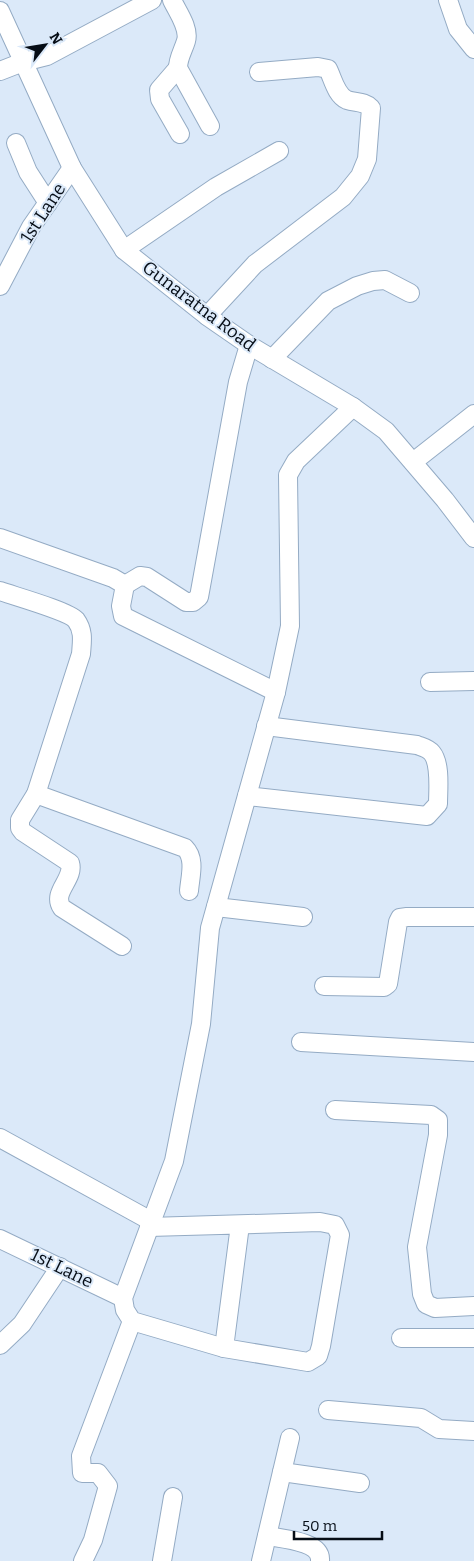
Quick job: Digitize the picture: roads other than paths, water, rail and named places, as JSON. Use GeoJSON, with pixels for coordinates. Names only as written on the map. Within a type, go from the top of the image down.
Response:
{"type":"FeatureCollection","features":[{"type":"Feature","properties":{"kind":"street"},"geometry":{"type":"LineString","coordinates":[[0,71],[23,62],[47,56],[152,0]]}},
{"type":"Feature","properties":{"kind":"street"},"geometry":{"type":"LineString","coordinates":[[172,0],[186,31],[187,39],[178,61],[178,68],[210,126]]}},
{"type":"Feature","properties":{"kind":"street"},"geometry":{"type":"LineString","coordinates":[[448,0],[458,29],[474,49]]}},
{"type":"Feature","properties":{"kind":"street","name":"Gunaratna Road"},"geometry":{"type":"LineString","coordinates":[[0,12],[72,168],[124,250],[207,316],[249,345],[353,408],[386,431],[445,500],[474,538]]}},
{"type":"Feature","properties":{"kind":"street"},"geometry":{"type":"LineString","coordinates":[[207,316],[255,264],[343,197],[360,176],[367,159],[371,108],[367,104],[347,100],[339,94],[328,68],[318,67],[259,72]]}},
{"type":"Feature","properties":{"kind":"street"},"geometry":{"type":"LineString","coordinates":[[178,68],[158,90],[160,99],[180,134]]}},
{"type":"Feature","properties":{"kind":"street"},"geometry":{"type":"LineString","coordinates":[[16,143],[28,172],[48,203]]}},
{"type":"Feature","properties":{"kind":"street"},"geometry":{"type":"LineString","coordinates":[[124,250],[216,186],[279,151]]}},
{"type":"Feature","properties":{"kind":"street","name":"1st Lane"},"geometry":{"type":"LineString","coordinates":[[0,286],[31,226],[72,168]]}},
{"type":"Feature","properties":{"kind":"street"},"geometry":{"type":"LineString","coordinates":[[272,359],[328,301],[357,286],[373,280],[385,280],[410,293]]}},
{"type":"Feature","properties":{"kind":"street"},"geometry":{"type":"LineString","coordinates":[[249,345],[238,382],[199,598],[193,602],[186,602],[147,577],[140,576],[126,585],[121,606],[123,616],[276,692]]}},
{"type":"Feature","properties":{"kind":"street"},"geometry":{"type":"LineString","coordinates":[[0,1138],[150,1224],[240,1225],[320,1222],[335,1225],[340,1235],[318,1356],[308,1362],[224,1348],[132,1321],[125,1310],[123,1298],[150,1224],[174,1161],[201,1024],[210,928],[276,692],[290,626],[288,475],[296,461],[353,408]]}},
{"type":"Feature","properties":{"kind":"street"},"geometry":{"type":"LineString","coordinates":[[413,462],[474,414]]}},
{"type":"Feature","properties":{"kind":"street"},"geometry":{"type":"LineString","coordinates":[[0,538],[113,578],[126,585]]}},
{"type":"Feature","properties":{"kind":"street"},"geometry":{"type":"LineString","coordinates":[[0,591],[71,616],[80,627],[83,637],[81,654],[36,794],[20,820],[20,828],[23,832],[70,863],[70,870],[58,897],[62,908],[122,946]]}},
{"type":"Feature","properties":{"kind":"street"},"geometry":{"type":"LineString","coordinates":[[430,682],[474,681]]}},
{"type":"Feature","properties":{"kind":"street"},"geometry":{"type":"LineString","coordinates":[[247,796],[427,816],[438,804],[438,773],[432,753],[426,748],[417,745],[266,726]]}},
{"type":"Feature","properties":{"kind":"street"},"geometry":{"type":"LineString","coordinates":[[36,794],[185,848],[191,857],[192,864],[189,891]]}},
{"type":"Feature","properties":{"kind":"street"},"geometry":{"type":"LineString","coordinates":[[216,907],[303,917]]}},
{"type":"Feature","properties":{"kind":"street"},"geometry":{"type":"LineString","coordinates":[[324,986],[384,987],[388,984],[400,918],[407,916],[474,917]]}},
{"type":"Feature","properties":{"kind":"street"},"geometry":{"type":"LineString","coordinates":[[301,1042],[474,1052]]}},
{"type":"Feature","properties":{"kind":"street"},"geometry":{"type":"LineString","coordinates":[[335,1110],[431,1115],[438,1120],[438,1135],[417,1247],[422,1294],[426,1304],[435,1308],[474,1306]]}},
{"type":"Feature","properties":{"kind":"street"},"geometry":{"type":"LineString","coordinates":[[224,1348],[240,1225]]}},
{"type":"Feature","properties":{"kind":"street","name":"1st Lane"},"geometry":{"type":"LineString","coordinates":[[0,1239],[123,1298]]}},
{"type":"Feature","properties":{"kind":"street"},"geometry":{"type":"LineString","coordinates":[[0,1345],[22,1324],[60,1267]]}},
{"type":"Feature","properties":{"kind":"street"},"geometry":{"type":"LineString","coordinates":[[83,1561],[93,1540],[108,1486],[98,1473],[82,1473],[80,1456],[132,1321]]}},
{"type":"Feature","properties":{"kind":"street"},"geometry":{"type":"LineString","coordinates":[[401,1338],[474,1338]]}},
{"type":"Feature","properties":{"kind":"street"},"geometry":{"type":"LineString","coordinates":[[328,1410],[421,1418],[439,1429],[474,1431]]}},
{"type":"Feature","properties":{"kind":"street"},"geometry":{"type":"LineString","coordinates":[[261,1561],[290,1438]]}},
{"type":"Feature","properties":{"kind":"street"},"geometry":{"type":"LineString","coordinates":[[282,1472],[360,1483]]}},
{"type":"Feature","properties":{"kind":"street"},"geometry":{"type":"LineString","coordinates":[[162,1561],[173,1497]]}},
{"type":"Feature","properties":{"kind":"street"},"geometry":{"type":"LineString","coordinates":[[267,1536],[310,1545],[317,1549],[321,1558],[320,1561]]}}]}
